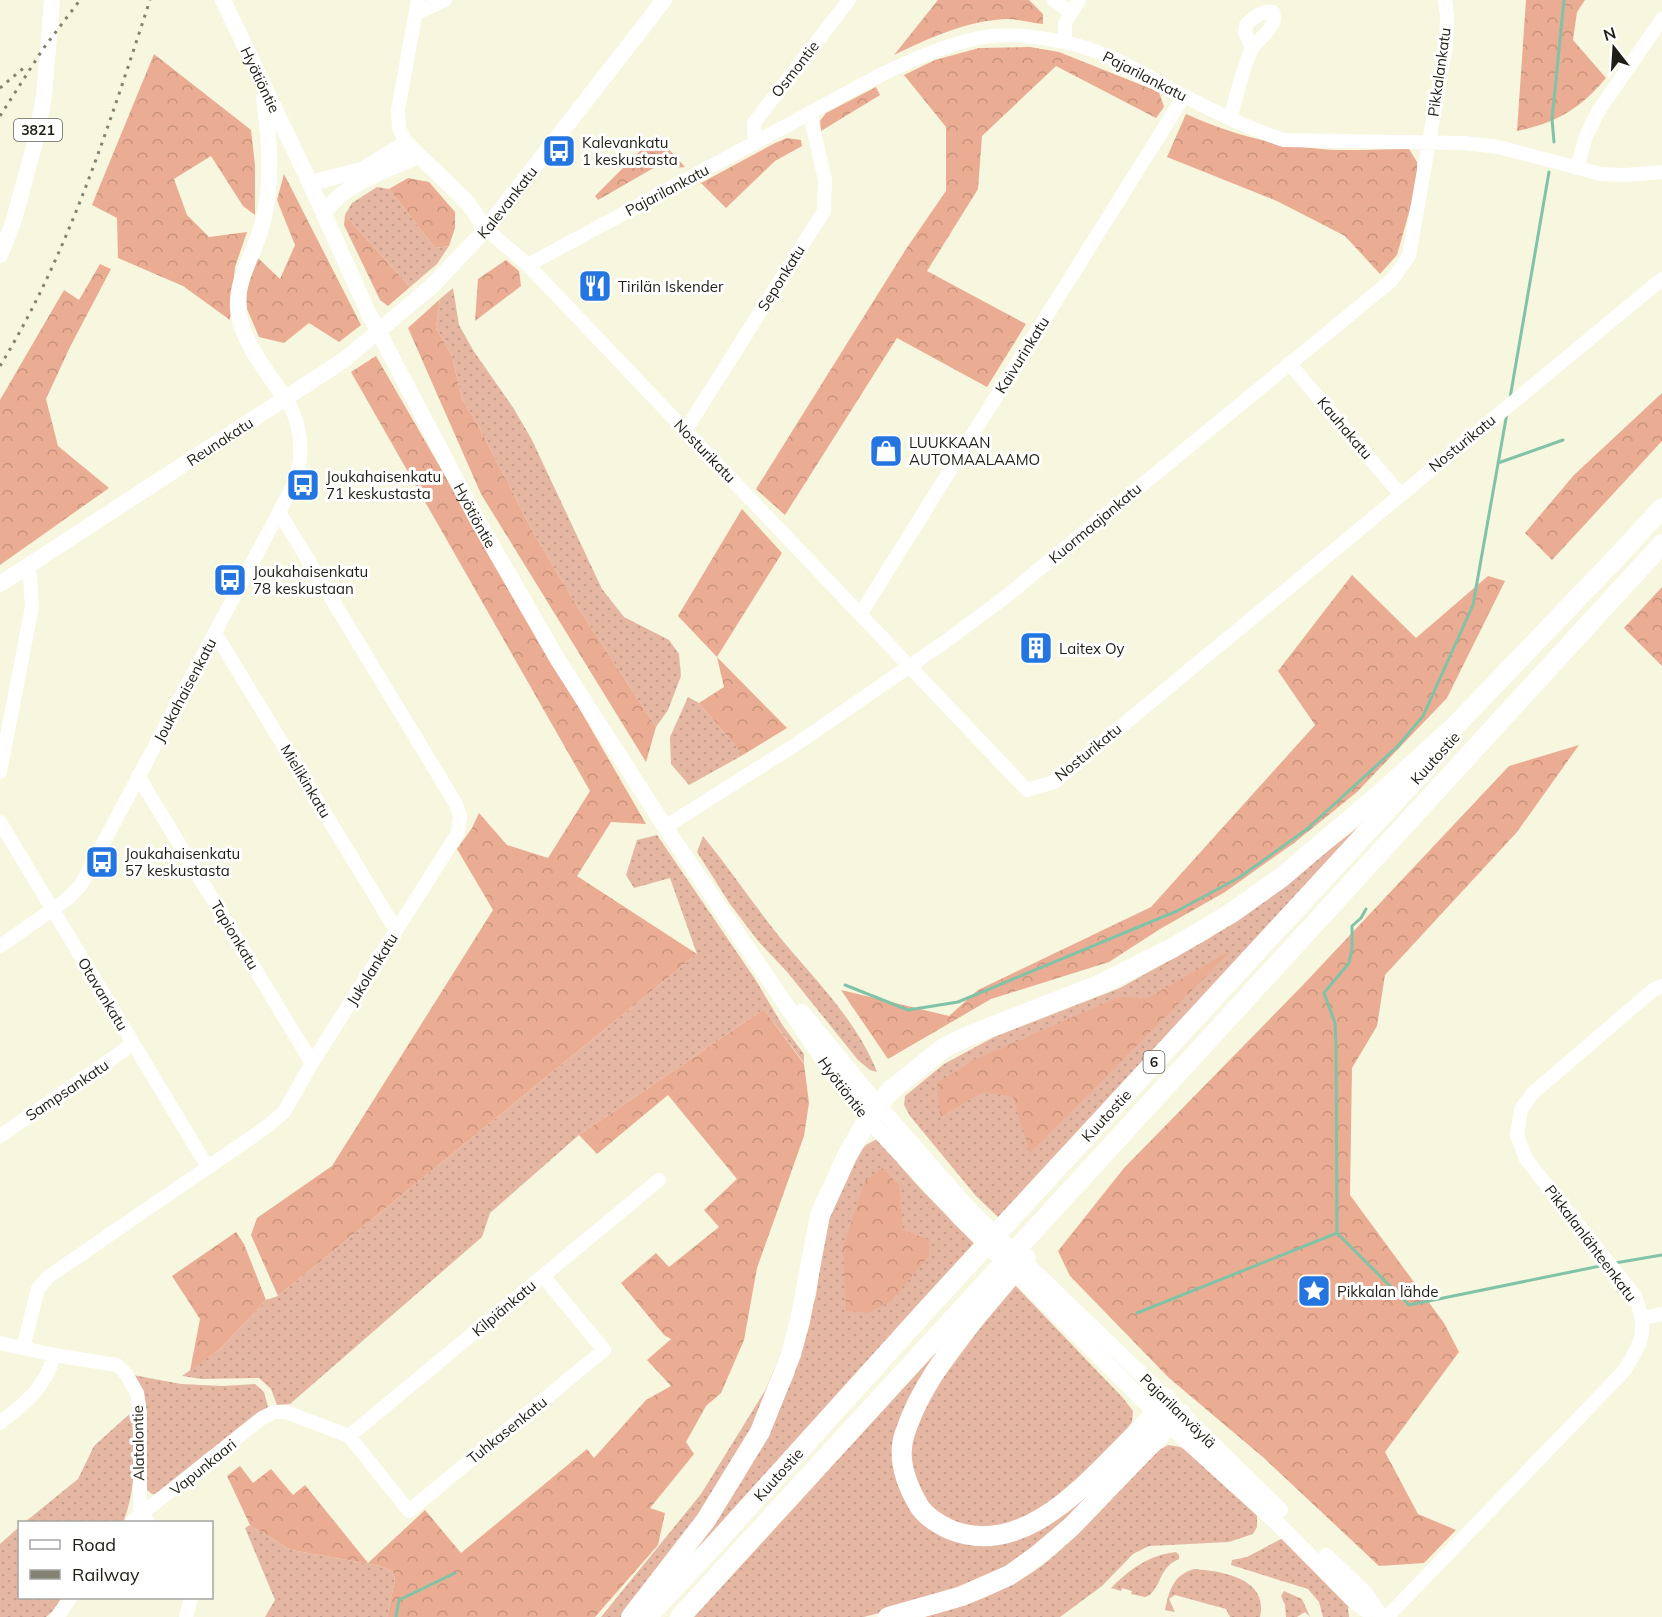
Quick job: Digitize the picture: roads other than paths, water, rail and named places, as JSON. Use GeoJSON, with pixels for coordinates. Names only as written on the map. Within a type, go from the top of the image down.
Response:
{"type":"FeatureCollection","features":[{"type":"Feature","properties":{"kind":"highway","name":"Kuutostie"},"geometry":{"type":"LineString","coordinates":[[647,1617],[1141,1076],[1401,796],[1662,508]]}},
{"type":"Feature","properties":{"kind":"highway","name":"Kuutostie"},"geometry":{"type":"LineString","coordinates":[[680,1617],[1662,544]]}},
{"type":"Feature","properties":{"kind":"highway"},"geometry":{"type":"LineString","coordinates":[[631,1617],[706,1520],[743,1464],[760,1432],[791,1354],[800,1321],[820,1215],[842,1166],[873,1112],[890,1091],[945,1047],[1101,984],[1174,947],[1230,914],[1282,877],[1389,787],[1455,726],[1617,557]]}},
{"type":"Feature","properties":{"kind":"highway"},"geometry":{"type":"LineString","coordinates":[[1168,1412],[1064,1504],[1034,1523],[1000,1535],[963,1534],[941,1526],[922,1510],[909,1488],[901,1464],[904,1434],[920,1397],[946,1356],[1031,1251],[1323,914]]}},
{"type":"Feature","properties":{"kind":"highway"},"geometry":{"type":"LineString","coordinates":[[888,1617],[962,1596],[1010,1575],[1039,1554],[1072,1526],[1168,1412]]}},
{"type":"Feature","properties":{"kind":"main road","name":"3821"},"geometry":{"type":"LineString","coordinates":[[0,255],[13,223],[36,139],[44,96],[52,0]]}},
{"type":"Feature","properties":{"kind":"main road","name":"Hyötiöntie"},"geometry":{"type":"LineString","coordinates":[[223,0],[368,312],[478,521],[558,660],[665,827],[743,941],[845,1062],[873,1112],[964,1213]]}},
{"type":"Feature","properties":{"kind":"main road","name":"Kalevankatu"},"geometry":{"type":"LineString","coordinates":[[432,286],[486,229],[664,0]]}},
{"type":"Feature","properties":{"kind":"main road"},"geometry":{"type":"LineString","coordinates":[[262,81],[270,156],[270,184],[262,226],[245,268],[238,309],[250,346],[285,398]]}},
{"type":"Feature","properties":{"kind":"main road"},"geometry":{"type":"LineString","coordinates":[[310,183],[362,170],[406,144],[467,202],[486,229]]}},
{"type":"Feature","properties":{"kind":"main road"},"geometry":{"type":"LineString","coordinates":[[324,215],[329,205],[339,195],[419,156]]}},
{"type":"Feature","properties":{"kind":"main road","name":"Reunakatu"},"geometry":{"type":"LineString","coordinates":[[0,584],[344,360],[432,286]]}},
{"type":"Feature","properties":{"kind":"main road","name":"Pajarilanväylä"},"geometry":{"type":"LineString","coordinates":[[964,1213],[1168,1412],[1356,1603],[1380,1617]]}},
{"type":"Feature","properties":{"kind":"street"},"geometry":{"type":"LineString","coordinates":[[406,144],[399,128],[398,110],[417,6],[445,0]]}},
{"type":"Feature","properties":{"kind":"street","name":"Osmontie"},"geometry":{"type":"LineString","coordinates":[[757,141],[754,134],[754,123],[849,0]]}},
{"type":"Feature","properties":{"kind":"street"},"geometry":{"type":"LineString","coordinates":[[1054,0],[1071,14]]}},
{"type":"Feature","properties":{"kind":"street"},"geometry":{"type":"LineString","coordinates":[[1065,42],[1065,24],[1079,0]]}},
{"type":"Feature","properties":{"kind":"street","name":"Pikkalankatu"},"geometry":{"type":"LineString","coordinates":[[1428,143],[1446,45],[1445,0]]}},
{"type":"Feature","properties":{"kind":"street"},"geometry":{"type":"LineString","coordinates":[[1577,168],[1586,136],[1599,110],[1662,18]]}},
{"type":"Feature","properties":{"kind":"street","name":"Pajarilankatu"},"geometry":{"type":"LineString","coordinates":[[528,265],[812,112],[941,48],[977,38],[1008,36],[1039,38],[1065,42],[1096,51],[1125,63],[1184,96],[1230,118],[1284,140],[1464,143],[1499,147],[1537,155],[1577,168],[1613,174],[1662,172]]}},
{"type":"Feature","properties":{"kind":"street"},"geometry":{"type":"LineString","coordinates":[[1230,118],[1252,48]]}},
{"type":"Feature","properties":{"kind":"street","name":"Kaivurinkatu"},"geometry":{"type":"LineString","coordinates":[[861,614],[1184,96]]}},
{"type":"Feature","properties":{"kind":"street","name":"Seponkatu"},"geometry":{"type":"LineString","coordinates":[[685,431],[824,211],[825,180],[812,123],[812,112]]}},
{"type":"Feature","properties":{"kind":"street","name":"Kuormaajankatu"},"geometry":{"type":"LineString","coordinates":[[665,827],[795,745],[949,639],[1004,598],[1392,280],[1409,256],[1428,143]]}},
{"type":"Feature","properties":{"kind":"street","name":"Nosturikatu"},"geometry":{"type":"LineString","coordinates":[[486,229],[528,265],[1027,790],[1054,782],[1662,279]]}},
{"type":"Feature","properties":{"kind":"street","name":"Kauhakatu"},"geometry":{"type":"LineString","coordinates":[[1289,363],[1400,494]]}},
{"type":"Feature","properties":{"kind":"street","name":"Joukahaisenkatu"},"geometry":{"type":"LineString","coordinates":[[0,946],[53,910],[81,885],[279,512],[297,475],[300,453],[296,417],[285,398]]}},
{"type":"Feature","properties":{"kind":"street","name":"Jukolankatu"},"geometry":{"type":"LineString","coordinates":[[23,1347],[38,1289],[48,1277],[265,1128],[284,1112],[312,1063],[458,833],[460,816],[456,804],[279,512]]}},
{"type":"Feature","properties":{"kind":"street"},"geometry":{"type":"LineString","coordinates":[[0,772],[32,607],[30,575],[26,567]]}},
{"type":"Feature","properties":{"kind":"street","name":"Mielikinkatu"},"geometry":{"type":"LineString","coordinates":[[215,633],[396,930]]}},
{"type":"Feature","properties":{"kind":"street","name":"Tapionkatu"},"geometry":{"type":"LineString","coordinates":[[138,776],[312,1063]]}},
{"type":"Feature","properties":{"kind":"street","name":"Otavankatu"},"geometry":{"type":"LineString","coordinates":[[0,822],[207,1166]]}},
{"type":"Feature","properties":{"kind":"street","name":"Pikkalanlähteenkatu"},"geometry":{"type":"LineString","coordinates":[[1387,1617],[1624,1371],[1636,1353],[1642,1335],[1643,1318],[1635,1296],[1526,1159],[1517,1135],[1521,1109],[1533,1093],[1653,990],[1662,986]]}},
{"type":"Feature","properties":{"kind":"street","name":"Sampsankatu"},"geometry":{"type":"LineString","coordinates":[[0,1136],[134,1044]]}},
{"type":"Feature","properties":{"kind":"street","name":"Kilpiänkatu"},"geometry":{"type":"LineString","coordinates":[[349,1436],[659,1180]]}},
{"type":"Feature","properties":{"kind":"street","name":"Tuhkasenkatu"},"geometry":{"type":"LineString","coordinates":[[349,1436],[409,1511],[604,1350],[543,1276]]}},
{"type":"Feature","properties":{"kind":"street"},"geometry":{"type":"LineString","coordinates":[[1643,1318],[1662,1314]]}},
{"type":"Feature","properties":{"kind":"street"},"geometry":{"type":"LineString","coordinates":[[0,1343],[54,1355],[50,1372],[37,1392],[0,1423]]}},
{"type":"Feature","properties":{"kind":"street","name":"Alatalontie"},"geometry":{"type":"LineString","coordinates":[[54,1355],[117,1365],[126,1374],[137,1393],[141,1449],[140,1520]]}},
{"type":"Feature","properties":{"kind":"street","name":"Vapunkaari"},"geometry":{"type":"LineString","coordinates":[[140,1520],[262,1418],[274,1412],[286,1412],[349,1436]]}},
{"type":"Feature","properties":{"kind":"street"},"geometry":{"type":"LineString","coordinates":[[57,1617],[69,1599]]}},
{"type":"Feature","properties":{"kind":"street"},"geometry":{"type":"LineString","coordinates":[[186,1617],[191,1599]]}},
{"type":"Feature","properties":{"kind":"waterway"},"geometry":{"type":"LineString","coordinates":[[1554,142],[1552,119],[1564,0]]}},
{"type":"Feature","properties":{"kind":"waterway"},"geometry":{"type":"LineString","coordinates":[[1510,398],[1549,172]]}},
{"type":"Feature","properties":{"kind":"waterway"},"geometry":{"type":"LineString","coordinates":[[845,985],[908,1010],[958,1002],[1177,911],[1240,877],[1307,829],[1398,746],[1423,716],[1473,605],[1507,413]]}},
{"type":"Feature","properties":{"kind":"waterway"},"geometry":{"type":"LineString","coordinates":[[1498,463],[1563,440]]}},
{"type":"Feature","properties":{"kind":"waterway"},"geometry":{"type":"LineString","coordinates":[[1366,909],[1361,918],[1352,926],[1349,963],[1324,993],[1335,1023],[1337,1233],[1409,1305],[1605,1265]]}},
{"type":"Feature","properties":{"kind":"waterway"},"geometry":{"type":"LineString","coordinates":[[1137,1313],[1337,1233]]}},
{"type":"Feature","properties":{"kind":"waterway"},"geometry":{"type":"LineString","coordinates":[[1615,1263],[1662,1255]]}},
{"type":"Feature","properties":{"kind":"waterway"},"geometry":{"type":"LineString","coordinates":[[396,1617],[399,1600],[455,1573]]}},
{"type":"Feature","properties":{"kind":"railway"},"geometry":{"type":"LineString","coordinates":[[0,116],[43,49],[80,0]]}},
{"type":"Feature","properties":{"kind":"railway"},"geometry":{"type":"LineString","coordinates":[[0,366],[47,279],[86,188],[150,0]]}},
{"type":"Feature","properties":{"kind":"railway"},"geometry":{"type":"LineString","coordinates":[[0,88],[27,65]]}},
{"type":"Feature","properties":{"kind":"place","name":"Kalevankatu 1 keskustasta"},"geometry":{"type":"Point","coordinates":[559,151]}},
{"type":"Feature","properties":{"kind":"place","name":"Tirilän Iskender"},"geometry":{"type":"Point","coordinates":[595,286]}},
{"type":"Feature","properties":{"kind":"place","name":"LUUKKAAN AUTOMAALAAMO"},"geometry":{"type":"Point","coordinates":[886,451]}},
{"type":"Feature","properties":{"kind":"place","name":"Joukahaisenkatu 71 keskustasta"},"geometry":{"type":"Point","coordinates":[303,485]}},
{"type":"Feature","properties":{"kind":"place","name":"Joukahaisenkatu 78 keskustaan"},"geometry":{"type":"Point","coordinates":[230,580]}},
{"type":"Feature","properties":{"kind":"place","name":"Laitex Oy"},"geometry":{"type":"Point","coordinates":[1036,648]}},
{"type":"Feature","properties":{"kind":"place","name":"Joukahaisenkatu 57 keskustasta"},"geometry":{"type":"Point","coordinates":[102,862]}},
{"type":"Feature","properties":{"kind":"place","name":"Pikkalan lähde"},"geometry":{"type":"Point","coordinates":[1314,1291]}}]}
